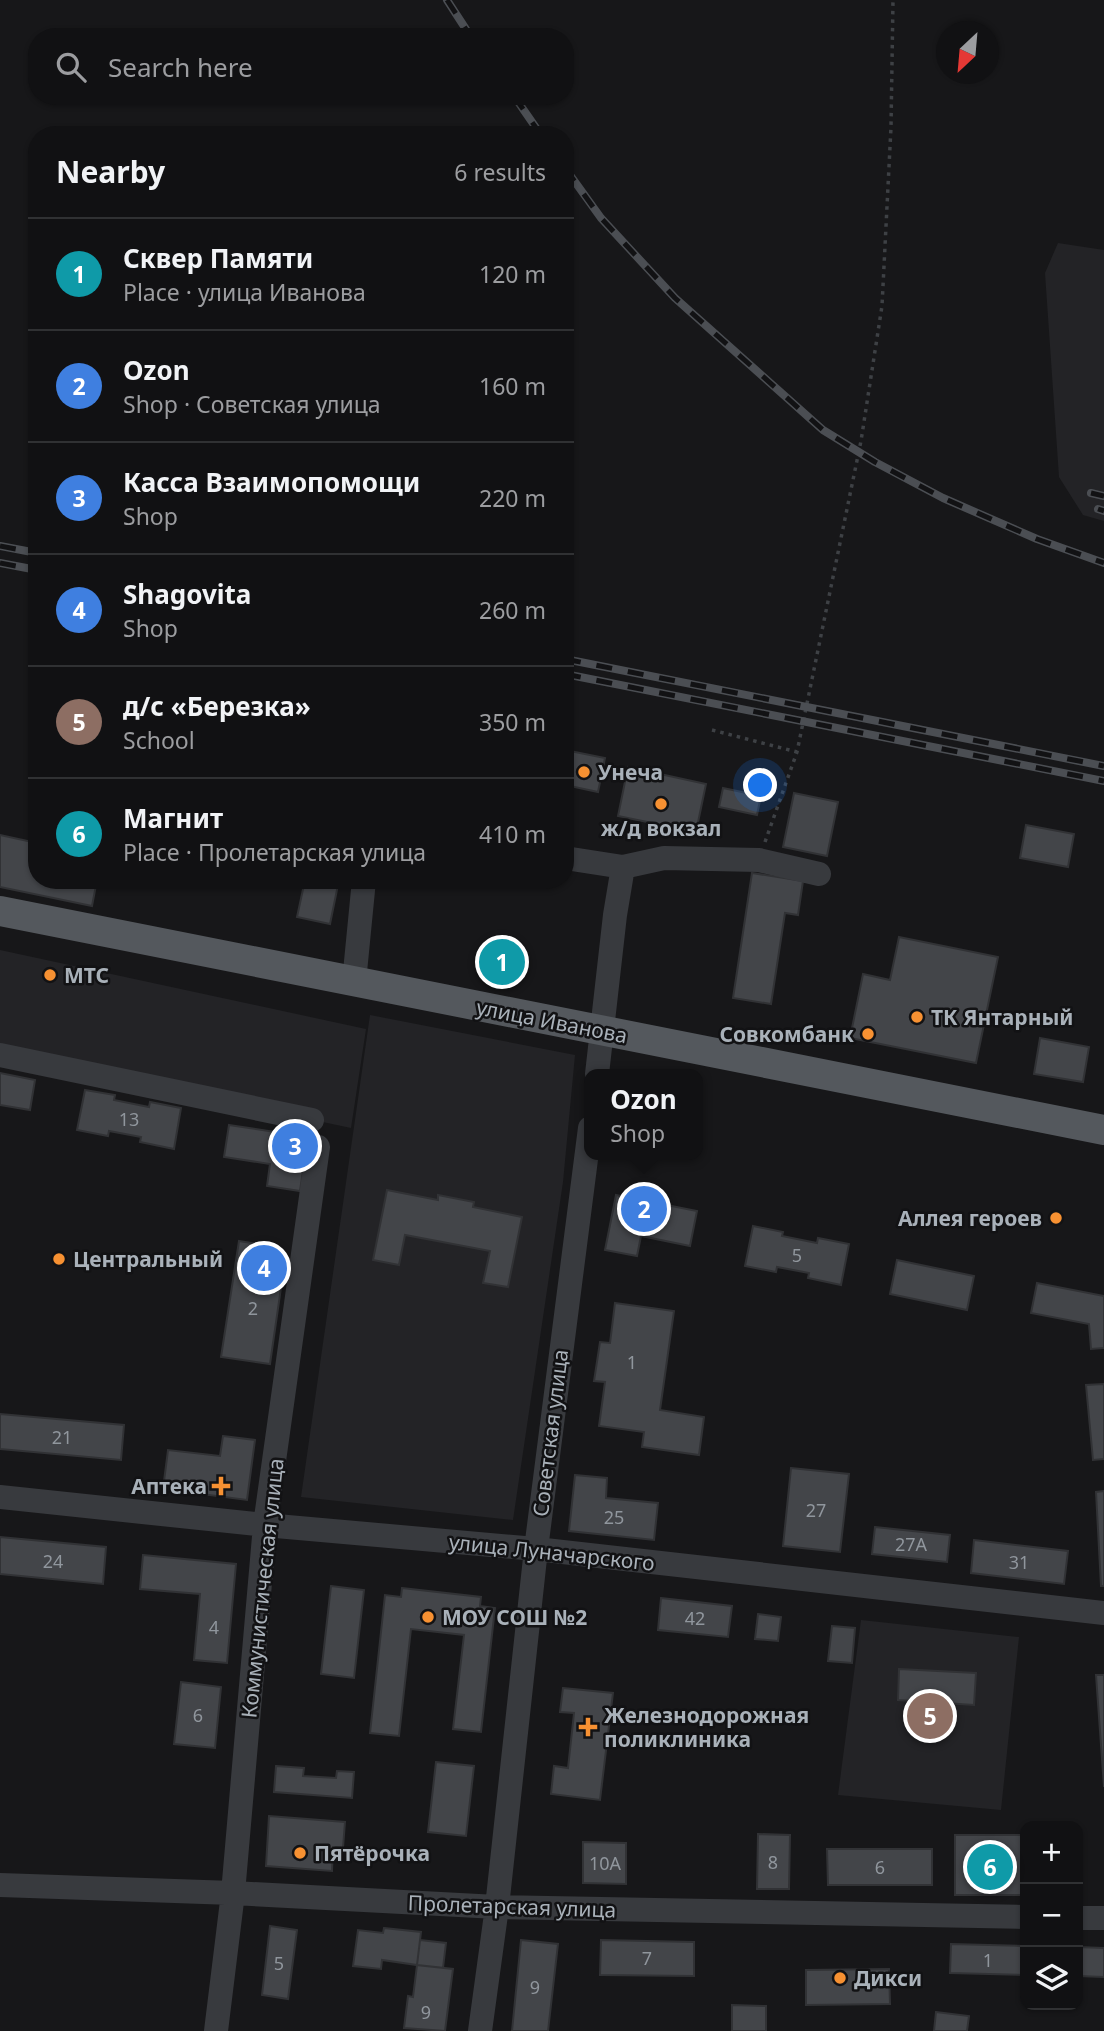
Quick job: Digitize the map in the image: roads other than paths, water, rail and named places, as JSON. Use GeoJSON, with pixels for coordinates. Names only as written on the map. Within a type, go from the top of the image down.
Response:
{"type":"FeatureCollection","features":[{"type":"Feature","properties":{"kind":"main road","name":"улица Иванова"},"geometry":{"type":"LineString","coordinates":[[0,911],[1104,1130]]}},
{"type":"Feature","properties":{"kind":"street"},"geometry":{"type":"LineString","coordinates":[[574,859],[623,867],[664,858],[759,860],[819,874]]}},
{"type":"Feature","properties":{"kind":"street"},"geometry":{"type":"LineString","coordinates":[[598,1069],[623,867]]}},
{"type":"Feature","properties":{"kind":"street"},"geometry":{"type":"LineString","coordinates":[[354,982],[363,889]]}},
{"type":"Feature","properties":{"kind":"street"},"geometry":{"type":"LineString","coordinates":[[0,1055],[312,1120]]}},
{"type":"Feature","properties":{"kind":"street","name":"Коммунистическая улица"},"geometry":{"type":"LineString","coordinates":[[216,2031],[233,1894],[265,1525],[318,1147]]}},
{"type":"Feature","properties":{"kind":"street","name":"Советская улица"},"geometry":{"type":"LineString","coordinates":[[480,2031],[497,1907],[536,1549],[586,1160]]}},
{"type":"Feature","properties":{"kind":"street","name":"улица Луначарского"},"geometry":{"type":"LineString","coordinates":[[0,1497],[265,1525],[536,1549],[1104,1613]]}},
{"type":"Feature","properties":{"kind":"street","name":"Пролетарская улица"},"geometry":{"type":"LineString","coordinates":[[0,1885],[497,1907],[1020,1917]]}},
{"type":"Feature","properties":{"kind":"street"},"geometry":{"type":"LineString","coordinates":[[1083,1918],[1104,1918]]}},
{"type":"Feature","properties":{"kind":"railway"},"geometry":{"type":"LineString","coordinates":[[447,0],[465,28]]}},
{"type":"Feature","properties":{"kind":"railway"},"geometry":{"type":"LineString","coordinates":[[520,105],[535,126]]}},
{"type":"Feature","properties":{"kind":"railway"},"geometry":{"type":"LineString","coordinates":[[574,180],[601,218],[675,298],[823,430],[875,462],[943,498],[1037,539],[1104,563]]}},
{"type":"Feature","properties":{"kind":"railway"},"geometry":{"type":"LineString","coordinates":[[1091,493],[1104,496]]}},
{"type":"Feature","properties":{"kind":"railway"},"geometry":{"type":"LineString","coordinates":[[1098,509],[1104,511]]}},
{"type":"Feature","properties":{"kind":"railway"},"geometry":{"type":"LineString","coordinates":[[0,546],[28,551]]}},
{"type":"Feature","properties":{"kind":"railway"},"geometry":{"type":"LineString","coordinates":[[0,563],[28,568]]}},
{"type":"Feature","properties":{"kind":"railway"},"geometry":{"type":"LineString","coordinates":[[574,661],[1104,766]]}},
{"type":"Feature","properties":{"kind":"railway"},"geometry":{"type":"LineString","coordinates":[[574,676],[1104,781]]}},
{"type":"Feature","properties":{"kind":"place","name":"Унеча"},"geometry":{"type":"Point","coordinates":[584,772]}},
{"type":"Feature","properties":{"kind":"place","name":"ж/д вокзал"},"geometry":{"type":"Point","coordinates":[661,804]}},
{"type":"Feature","properties":{"kind":"place","name":"Сквер Памяти"},"geometry":{"type":"Point","coordinates":[502,962]}},
{"type":"Feature","properties":{"kind":"place","name":"МТС"},"geometry":{"type":"Point","coordinates":[50,975]}},
{"type":"Feature","properties":{"kind":"place","name":"ТК Янтарный"},"geometry":{"type":"Point","coordinates":[917,1017]}},
{"type":"Feature","properties":{"kind":"place","name":"Совкомбанк"},"geometry":{"type":"Point","coordinates":[868,1034]}},
{"type":"Feature","properties":{"kind":"place","name":"Касса Взаимопомощи"},"geometry":{"type":"Point","coordinates":[295,1146]}},
{"type":"Feature","properties":{"kind":"place","name":"Ozon"},"geometry":{"type":"Point","coordinates":[644,1209]}},
{"type":"Feature","properties":{"kind":"place","name":"Аллея героев"},"geometry":{"type":"Point","coordinates":[1056,1218]}},
{"type":"Feature","properties":{"kind":"place","name":"Центральный"},"geometry":{"type":"Point","coordinates":[59,1259]}},
{"type":"Feature","properties":{"kind":"place","name":"Shagovita"},"geometry":{"type":"Point","coordinates":[264,1268]}},
{"type":"Feature","properties":{"kind":"place","name":"Аптека"},"geometry":{"type":"Point","coordinates":[221,1486]}},
{"type":"Feature","properties":{"kind":"place","name":"МОУ СОШ №2"},"geometry":{"type":"Point","coordinates":[428,1617]}},
{"type":"Feature","properties":{"kind":"place","name":"д/с «Березка»"},"geometry":{"type":"Point","coordinates":[930,1716]}},
{"type":"Feature","properties":{"kind":"place","name":"Железнодорожная поликлиника"},"geometry":{"type":"Point","coordinates":[588,1727]}},
{"type":"Feature","properties":{"kind":"place","name":"Пятёрочка"},"geometry":{"type":"Point","coordinates":[300,1853]}},
{"type":"Feature","properties":{"kind":"place","name":"Магнит"},"geometry":{"type":"Point","coordinates":[990,1867]}},
{"type":"Feature","properties":{"kind":"place","name":"Дикси"},"geometry":{"type":"Point","coordinates":[840,1978]}}]}
